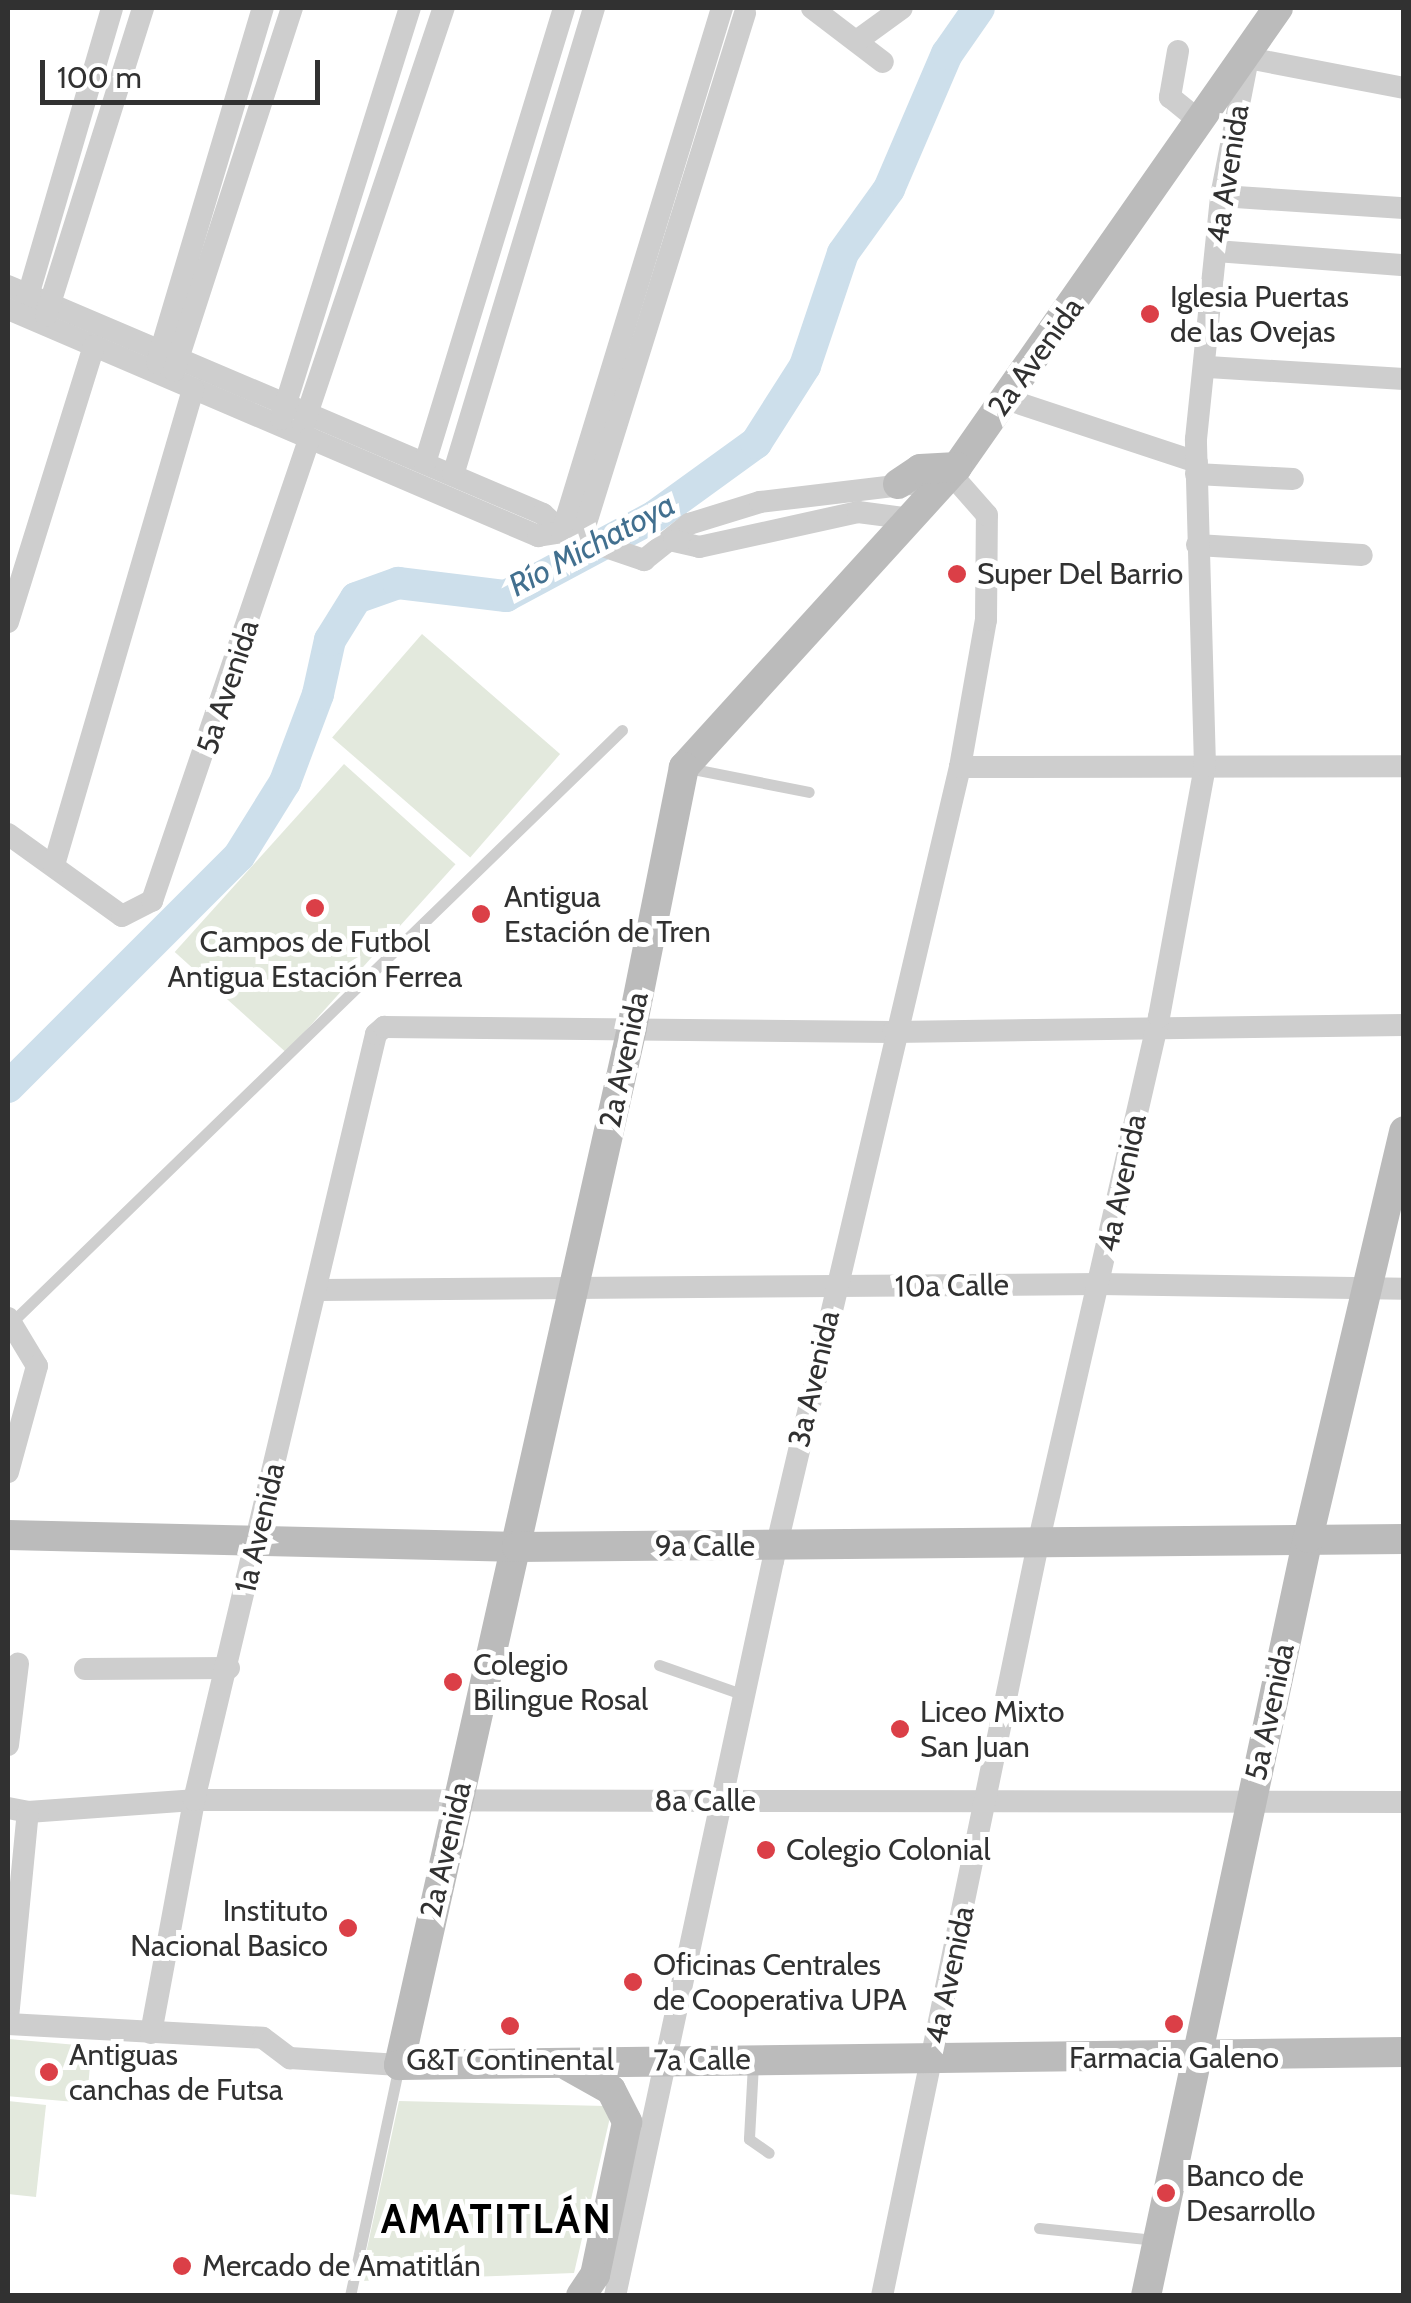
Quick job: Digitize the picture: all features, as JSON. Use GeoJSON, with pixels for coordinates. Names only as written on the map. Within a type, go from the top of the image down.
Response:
{"type":"FeatureCollection","features":[{"type":"Feature","properties":{"kind":"main road","name":"2a Avenida"},"geometry":{"type":"LineString","coordinates":[[399,2065],[632,1028],[684,767],[949,476],[1248,58],[1278,8]]}},
{"type":"Feature","properties":{"kind":"main road"},"geometry":{"type":"LineString","coordinates":[[898,484],[920,469],[949,476]]}},
{"type":"Feature","properties":{"kind":"main road","name":"5a Avenida"},"geometry":{"type":"LineString","coordinates":[[1146,2296],[1308,1538],[1404,1132]]}},
{"type":"Feature","properties":{"kind":"main road","name":"9a Calle"},"geometry":{"type":"LineString","coordinates":[[8,1535],[255,1544],[517,1547],[1404,1539]]}},
{"type":"Feature","properties":{"kind":"main road","name":"7a Calle"},"geometry":{"type":"LineString","coordinates":[[399,2065],[1404,2052]]}},
{"type":"Feature","properties":{"kind":"main road"},"geometry":{"type":"LineString","coordinates":[[561,2062],[611,2090],[627,2122],[595,2275],[582,2296]]}},
{"type":"Feature","properties":{"kind":"street"},"geometry":{"type":"LineString","coordinates":[[27,306],[112,8]]}},
{"type":"Feature","properties":{"kind":"street"},"geometry":{"type":"LineString","coordinates":[[27,306],[143,8]]}},
{"type":"Feature","properties":{"kind":"street"},"geometry":{"type":"LineString","coordinates":[[166,366],[262,8]]}},
{"type":"Feature","properties":{"kind":"street"},"geometry":{"type":"LineString","coordinates":[[166,366],[292,8]]}},
{"type":"Feature","properties":{"kind":"street","name":"5a Avenida"},"geometry":{"type":"LineString","coordinates":[[54,865],[122,916],[136,914],[162,887],[297,424],[410,8]]}},
{"type":"Feature","properties":{"kind":"street","name":"5a Avenida"},"geometry":{"type":"LineString","coordinates":[[297,424],[444,8]]}},
{"type":"Feature","properties":{"kind":"street"},"geometry":{"type":"LineString","coordinates":[[426,464],[564,8]]}},
{"type":"Feature","properties":{"kind":"street"},"geometry":{"type":"LineString","coordinates":[[453,475],[594,8]]}},
{"type":"Feature","properties":{"kind":"street"},"geometry":{"type":"LineString","coordinates":[[812,8],[868,25],[902,8]]}},
{"type":"Feature","properties":{"kind":"street"},"geometry":{"type":"LineString","coordinates":[[578,538],[651,272],[739,9]]}},
{"type":"Feature","properties":{"kind":"street"},"geometry":{"type":"LineString","coordinates":[[868,25],[883,62]]}},
{"type":"Feature","properties":{"kind":"street"},"geometry":{"type":"LineString","coordinates":[[1178,51],[1170,98],[1202,123]]}},
{"type":"Feature","properties":{"kind":"street"},"geometry":{"type":"LineString","coordinates":[[1248,58],[1404,88]]}},
{"type":"Feature","properties":{"kind":"street","name":"4a Avenida"},"geometry":{"type":"LineString","coordinates":[[882,2296],[1038,1544],[1100,1284],[1154,1030],[1205,766],[1196,468],[1221,196],[1248,58]]}},
{"type":"Feature","properties":{"kind":"street"},"geometry":{"type":"LineString","coordinates":[[1221,196],[1404,208]]}},
{"type":"Feature","properties":{"kind":"street"},"geometry":{"type":"LineString","coordinates":[[1216,251],[1404,265]]}},
{"type":"Feature","properties":{"kind":"street"},"geometry":{"type":"LineString","coordinates":[[27,306],[94,346],[166,366],[193,388],[426,464],[543,514],[578,538]]}},
{"type":"Feature","properties":{"kind":"street"},"geometry":{"type":"LineString","coordinates":[[27,306],[297,424],[538,536],[578,538],[644,560],[674,542],[690,524],[760,502],[898,484]]}},
{"type":"Feature","properties":{"kind":"street"},"geometry":{"type":"LineString","coordinates":[[8,622],[94,346]]}},
{"type":"Feature","properties":{"kind":"street"},"geometry":{"type":"LineString","coordinates":[[1208,366],[1404,379]]}},
{"type":"Feature","properties":{"kind":"street"},"geometry":{"type":"LineString","coordinates":[[8,834],[54,865],[193,388]]}},
{"type":"Feature","properties":{"kind":"street"},"geometry":{"type":"LineString","coordinates":[[1006,399],[1196,468],[1293,479]]}},
{"type":"Feature","properties":{"kind":"street","name":"3a Avenida"},"geometry":{"type":"LineString","coordinates":[[615,2296],[662,2061],[776,1545],[892,1032],[960,767],[986,620],[987,515],[949,476]]}},
{"type":"Feature","properties":{"kind":"street"},"geometry":{"type":"LineString","coordinates":[[823,494],[827,518]]}},
{"type":"Feature","properties":{"kind":"street"},"geometry":{"type":"LineString","coordinates":[[674,542],[699,547],[827,518],[885,511],[911,519]]}},
{"type":"Feature","properties":{"kind":"street"},"geometry":{"type":"LineString","coordinates":[[1196,545],[1362,555]]}},
{"type":"Feature","properties":{"kind":"street"},"geometry":{"type":"LineString","coordinates":[[960,767],[1404,766]]}},
{"type":"Feature","properties":{"kind":"street"},"geometry":{"type":"LineString","coordinates":[[632,1028],[892,1032],[1404,1025]]}},
{"type":"Feature","properties":{"kind":"street","name":"1a Avenida"},"geometry":{"type":"LineString","coordinates":[[150,2033],[194,1800],[320,1290],[376,1034],[384,1027],[632,1028]]}},
{"type":"Feature","properties":{"kind":"street","name":"10a Calle"},"geometry":{"type":"LineString","coordinates":[[320,1290],[1100,1284],[1404,1288]]}},
{"type":"Feature","properties":{"kind":"street"},"geometry":{"type":"LineString","coordinates":[[8,1472],[37,1366],[10,1320]]}},
{"type":"Feature","properties":{"kind":"street"},"geometry":{"type":"LineString","coordinates":[[8,1744],[18,1664]]}},
{"type":"Feature","properties":{"kind":"street"},"geometry":{"type":"LineString","coordinates":[[85,1669],[229,1668]]}},
{"type":"Feature","properties":{"kind":"street","name":"8a Calle"},"geometry":{"type":"LineString","coordinates":[[18,1810],[194,1800],[1404,1802]]}},
{"type":"Feature","properties":{"kind":"street"},"geometry":{"type":"LineString","coordinates":[[8,2021],[18,1810]]}},
{"type":"Feature","properties":{"kind":"street","name":"7a Calle"},"geometry":{"type":"LineString","coordinates":[[8,2021],[262,2038],[290,2058],[399,2065]]}},
{"type":"Feature","properties":{"kind":"lane"},"geometry":{"type":"LineString","coordinates":[[10,1320],[622,730]]}},
{"type":"Feature","properties":{"kind":"lane"},"geometry":{"type":"LineString","coordinates":[[684,767],[809,792]]}},
{"type":"Feature","properties":{"kind":"lane"},"geometry":{"type":"LineString","coordinates":[[658,1665],[744,1695]]}},
{"type":"Feature","properties":{"kind":"lane"},"geometry":{"type":"LineString","coordinates":[[753,2060],[749,2139],[769,2152]]}},
{"type":"Feature","properties":{"kind":"lane","name":"2a Avenida"},"geometry":{"type":"LineString","coordinates":[[350,2296],[399,2065]]}},
{"type":"Feature","properties":{"kind":"lane"},"geometry":{"type":"LineString","coordinates":[[1038,2228],[1156,2240]]}},
{"type":"Feature","properties":{"kind":"shaded area","name":"Campos de Futbol Antigua Estación Ferrea"},"geometry":{"type":"Polygon","coordinates":[[[422,634],[560,754],[470,857],[332,737],[422,634]]]}},
{"type":"Feature","properties":{"kind":"shaded area","name":"Campos de Futbol Antigua Estación Ferrea"},"geometry":{"type":"Polygon","coordinates":[[[344,764],[455,864],[286,1052],[175,952],[344,764]]]}},
{"type":"Feature","properties":{"kind":"shaded area","name":"Antiguas canchas de Futsa"},"geometry":{"type":"Polygon","coordinates":[[[8,2039],[92,2046],[87,2103],[8,2096],[8,2039]]]}},
{"type":"Feature","properties":{"kind":"shaded area","name":"Antiguas canchas de Futsa"},"geometry":{"type":"Polygon","coordinates":[[[8,2101],[46,2105],[36,2197],[8,2194],[8,2101]]]}},
{"type":"Feature","properties":{"kind":"shaded area"},"geometry":{"type":"Polygon","coordinates":[[[399,2101],[606,2106],[611,2113],[574,2273],[360,2281],[399,2101]]]}},
{"type":"Feature","properties":{"kind":"waterway","name":"Río Michatoya"},"geometry":{"type":"LineString","coordinates":[[8,1087],[239,856],[285,782],[318,694],[330,640],[356,598],[398,583],[506,596],[655,516],[756,443],[805,366],[843,253],[889,189],[947,54],[979,8]]}},
{"type":"Feature","properties":{"kind":"place","name":"Iglesia Puertas de las Ovejas"},"geometry":{"type":"Point","coordinates":[1150,314]}},
{"type":"Feature","properties":{"kind":"place","name":"Super Del Barrio"},"geometry":{"type":"Point","coordinates":[957,574]}},
{"type":"Feature","properties":{"kind":"place","name":"Campos de Futbol Antigua Estación Ferrea"},"geometry":{"type":"Point","coordinates":[315,908]}},
{"type":"Feature","properties":{"kind":"place","name":"Antigua Estación de Tren"},"geometry":{"type":"Point","coordinates":[481,914]}},
{"type":"Feature","properties":{"kind":"place","name":"Colegio Bilingue Rosal"},"geometry":{"type":"Point","coordinates":[453,1682]}},
{"type":"Feature","properties":{"kind":"place","name":"Liceo Mixto San Juan"},"geometry":{"type":"Point","coordinates":[900,1729]}},
{"type":"Feature","properties":{"kind":"place","name":"Colegio Colonial"},"geometry":{"type":"Point","coordinates":[766,1850]}},
{"type":"Feature","properties":{"kind":"place","name":"Instituto Nacional Basico"},"geometry":{"type":"Point","coordinates":[348,1928]}},
{"type":"Feature","properties":{"kind":"place","name":"Oficinas Centrales de Cooperativa UPA"},"geometry":{"type":"Point","coordinates":[633,1982]}},
{"type":"Feature","properties":{"kind":"place","name":"Farmacia Galeno"},"geometry":{"type":"Point","coordinates":[1174,2024]}},
{"type":"Feature","properties":{"kind":"place","name":"G&T Continental"},"geometry":{"type":"Point","coordinates":[510,2026]}},
{"type":"Feature","properties":{"kind":"place","name":"Antiguas canchas de Futsa"},"geometry":{"type":"Point","coordinates":[49,2072]}},
{"type":"Feature","properties":{"kind":"place","name":"Banco de Desarrollo"},"geometry":{"type":"Point","coordinates":[1166,2193]}},
{"type":"Feature","properties":{"kind":"place","name":"Mercado de Amatitlán"},"geometry":{"type":"Point","coordinates":[182,2266]}},
{"type":"Feature","properties":{"kind":"district","name":"AMATITLÁN"},"geometry":{"type":"Point","coordinates":[497,2219]}}]}
